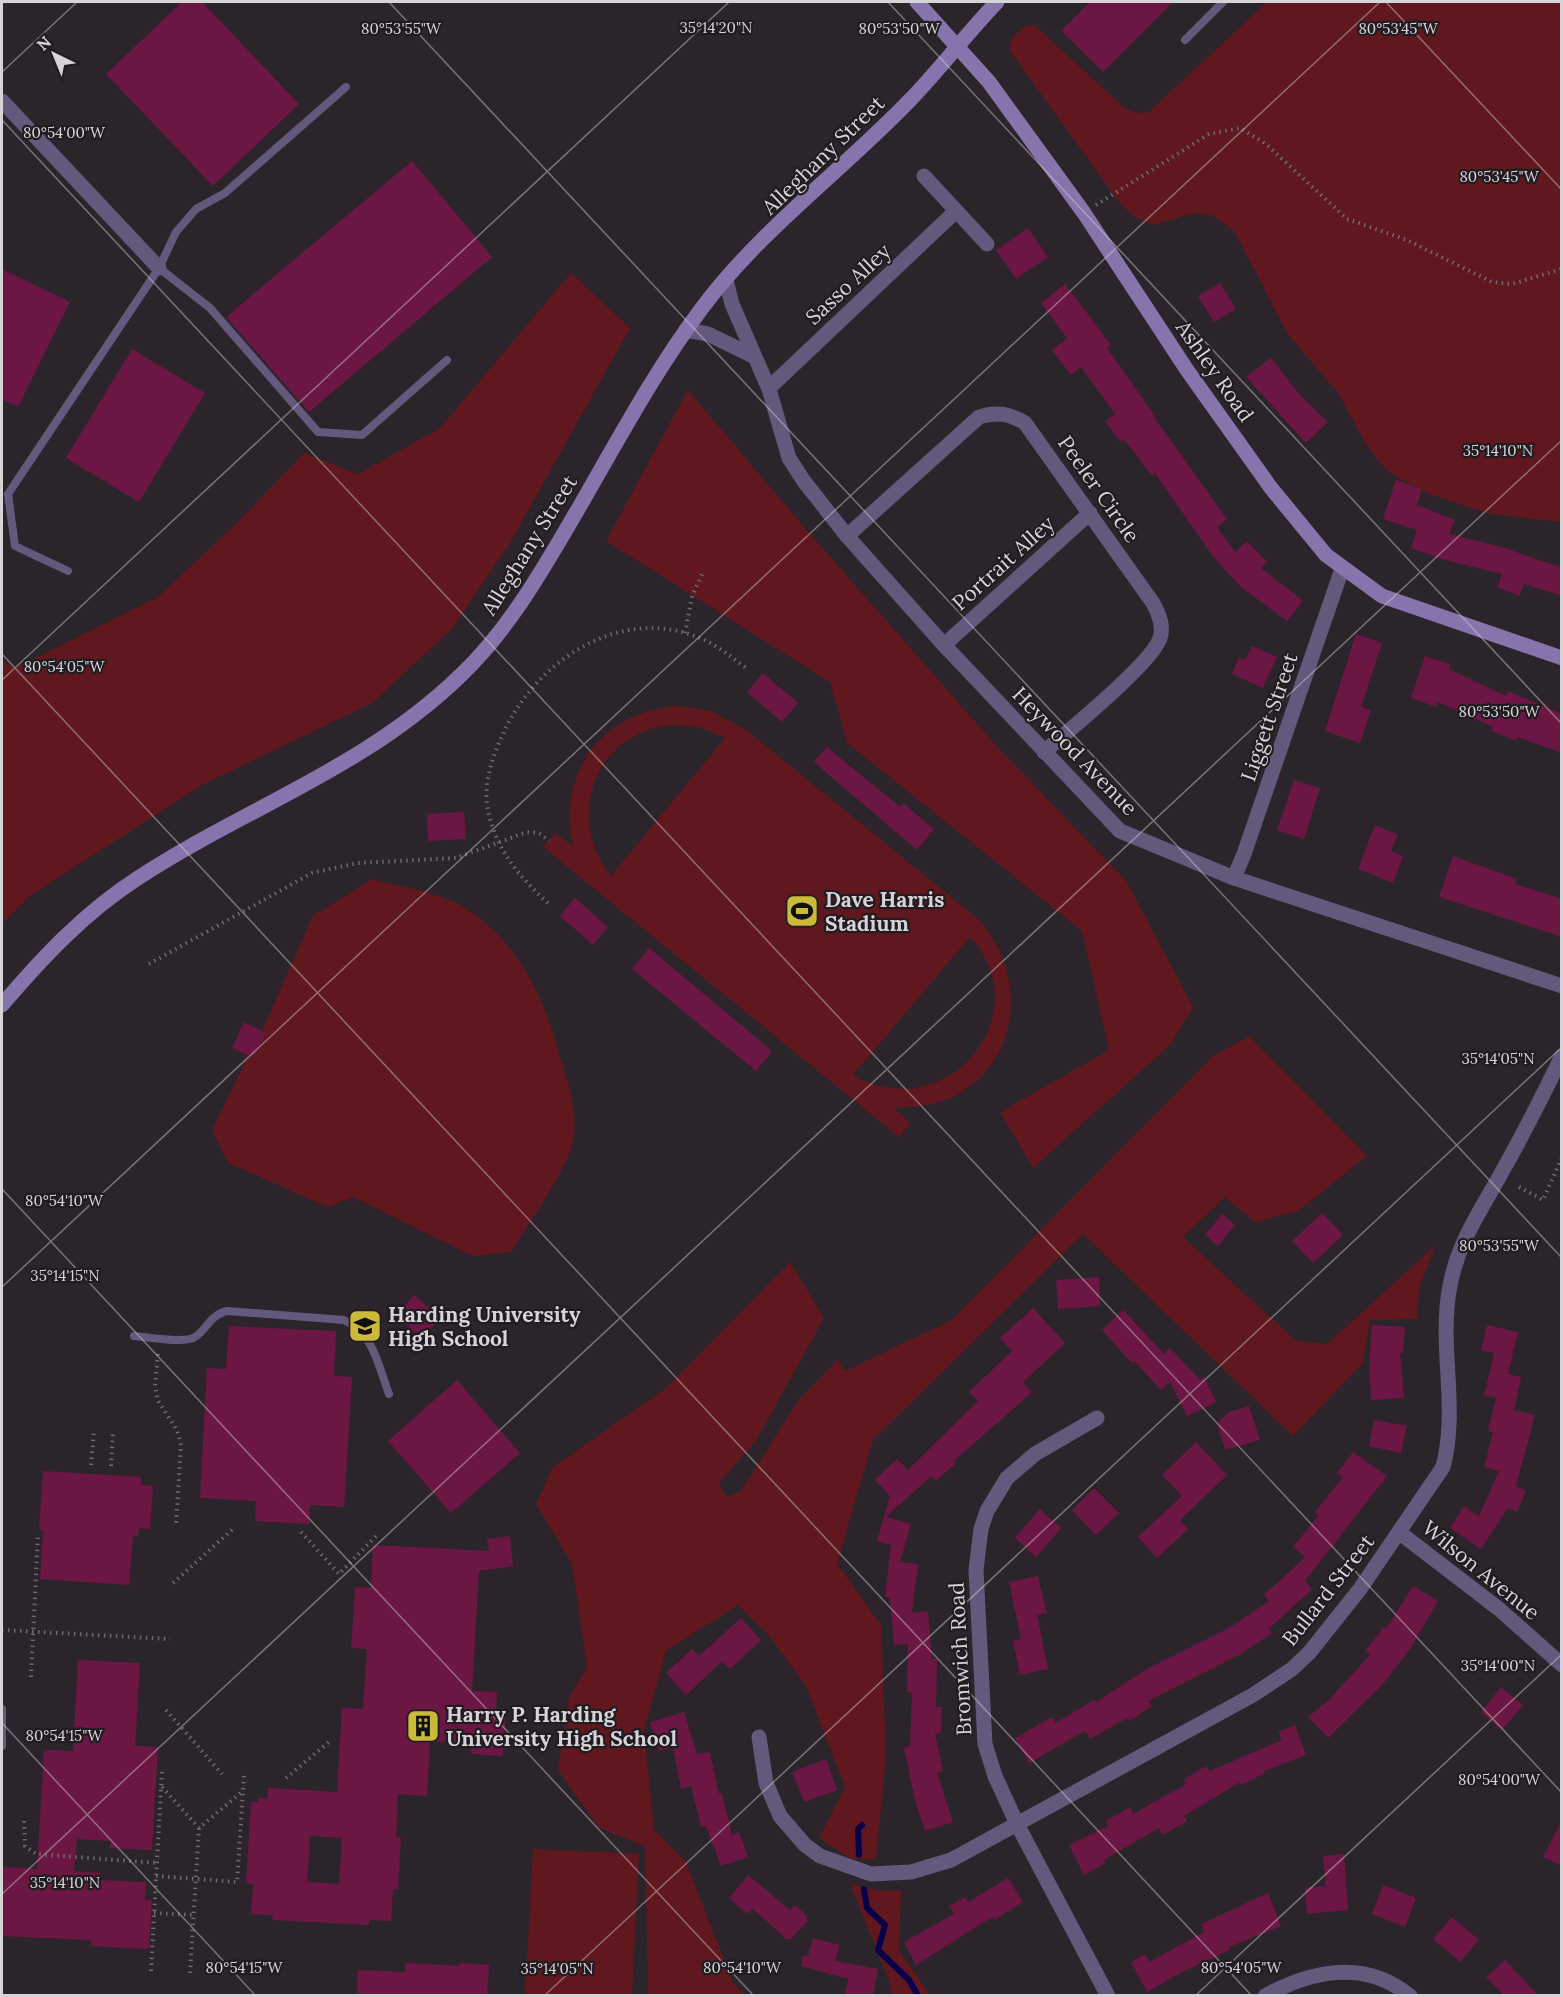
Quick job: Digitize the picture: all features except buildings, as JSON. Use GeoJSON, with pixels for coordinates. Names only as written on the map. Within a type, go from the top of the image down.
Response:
{"type":"FeatureCollection","features":[{"type":"Feature","properties":{"kind":"street","name":"Ashley Road"},"geometry":{"type":"LineString","coordinates":[[917,2],[989,82],[1084,213],[1187,370],[1271,488],[1313,541],[1342,569],[1382,596],[1410,608],[1562,658]]}},
{"type":"Feature","properties":{"kind":"street","name":"Alleghany Street"},"geometry":{"type":"LineString","coordinates":[[2,1005],[37,963],[80,922],[134,880],[177,854],[352,760],[388,737],[462,674],[518,609],[648,386],[686,330],[750,252],[912,98],[997,2]]}},
{"type":"Feature","properties":{"kind":"street"},"geometry":{"type":"LineString","coordinates":[[2,101],[159,268]]}},
{"type":"Feature","properties":{"kind":"street"},"geometry":{"type":"LineString","coordinates":[[924,176],[987,244]]}},
{"type":"Feature","properties":{"kind":"street","name":"Sasso Alley"},"geometry":{"type":"LineString","coordinates":[[769,388],[956,211]]}},
{"type":"Feature","properties":{"kind":"street","name":"Heywood Avenue"},"geometry":{"type":"LineString","coordinates":[[726,280],[732,304],[769,388],[789,458],[803,480],[847,536],[944,645],[1120,831],[1234,878],[1562,986]]}},
{"type":"Feature","properties":{"kind":"street"},"geometry":{"type":"LineString","coordinates":[[686,330],[708,334],[753,356]]}},
{"type":"Feature","properties":{"kind":"street","name":"Peeler Circle"},"geometry":{"type":"LineString","coordinates":[[847,536],[968,424],[986,414],[1013,416],[1025,423],[1160,616],[1160,638],[1149,657],[1044,752]]}},
{"type":"Feature","properties":{"kind":"street","name":"Portrait Alley"},"geometry":{"type":"LineString","coordinates":[[944,645],[1090,513]]}},
{"type":"Feature","properties":{"kind":"street","name":"Liggett Street"},"geometry":{"type":"LineString","coordinates":[[1234,878],[1342,569]]}},
{"type":"Feature","properties":{"kind":"street","name":"Bullard Street"},"geometry":{"type":"LineString","coordinates":[[759,1737],[766,1784],[780,1816],[805,1845],[820,1856],[871,1874],[911,1872],[951,1860],[1018,1826],[1253,1695],[1292,1669],[1309,1653],[1360,1589],[1443,1467],[1448,1447],[1451,1408],[1446,1320],[1455,1260],[1470,1226],[1526,1129],[1562,1056]]}},
{"type":"Feature","properties":{"kind":"street","name":"Bromwich Road"},"geometry":{"type":"LineString","coordinates":[[1096,1418],[1020,1465],[996,1493],[981,1529],[976,1570],[982,1727],[995,1776],[1018,1826],[1108,1995]]}},
{"type":"Feature","properties":{"kind":"street","name":"Wilson Avenue"},"geometry":{"type":"LineString","coordinates":[[1400,1533],[1499,1609],[1562,1665]]}},
{"type":"Feature","properties":{"kind":"street"},"geometry":{"type":"LineString","coordinates":[[1265,1995],[1290,1982],[1316,1974],[1343,1971],[1367,1974],[1388,1982],[1410,1995]]}},
{"type":"Feature","properties":{"kind":"lane"},"geometry":{"type":"LineString","coordinates":[[1185,40],[1223,2]]}},
{"type":"Feature","properties":{"kind":"lane"},"geometry":{"type":"LineString","coordinates":[[68,571],[15,546],[8,494],[159,268],[177,232],[196,209],[225,193],[346,87]]}},
{"type":"Feature","properties":{"kind":"lane"},"geometry":{"type":"LineString","coordinates":[[159,268],[210,308],[318,432],[362,435],[447,360]]}},
{"type":"Feature","properties":{"kind":"lane"},"geometry":{"type":"LineString","coordinates":[[134,1336],[189,1340],[202,1330],[211,1318],[227,1311],[344,1320],[359,1327],[367,1337],[389,1394]]}},
{"type":"Feature","properties":{"kind":"lane"},"geometry":{"type":"LineString","coordinates":[[2,1709],[2,1746]]}},
{"type":"Feature","properties":{"kind":"path"},"geometry":{"type":"LineString","coordinates":[[1084,213],[1209,134],[1240,128],[1266,144],[1347,219],[1407,240],[1492,282],[1512,284],[1562,269]]}},
{"type":"Feature","properties":{"kind":"path"},"geometry":{"type":"LineString","coordinates":[[685,633],[692,596],[704,570]]}},
{"type":"Feature","properties":{"kind":"path"},"geometry":{"type":"LineString","coordinates":[[548,903],[511,865],[498,843],[487,803],[491,766],[507,724],[530,690],[547,672],[587,644],[612,634],[652,628],[685,633],[710,642],[746,668]]}},
{"type":"Feature","properties":{"kind":"path"},"geometry":{"type":"LineString","coordinates":[[149,964],[312,873],[358,863],[456,858],[527,831],[539,832],[549,841]]}},
{"type":"Feature","properties":{"kind":"path"},"geometry":{"type":"LineString","coordinates":[[1519,1187],[1543,1200],[1562,1157]]}},
{"type":"Feature","properties":{"kind":"path"},"geometry":{"type":"LineString","coordinates":[[158,1354],[155,1386],[158,1401],[177,1430],[181,1445],[176,1525]]}},
{"type":"Feature","properties":{"kind":"path"},"geometry":{"type":"LineString","coordinates":[[91,1465],[94,1432]]}},
{"type":"Feature","properties":{"kind":"path"},"geometry":{"type":"LineString","coordinates":[[111,1466],[112,1433]]}},
{"type":"Feature","properties":{"kind":"path"},"geometry":{"type":"LineString","coordinates":[[173,1583],[234,1528]]}},
{"type":"Feature","properties":{"kind":"path"},"geometry":{"type":"LineString","coordinates":[[301,1532],[339,1574],[376,1536]]}},
{"type":"Feature","properties":{"kind":"path"},"geometry":{"type":"LineString","coordinates":[[31,1677],[38,1534]]}},
{"type":"Feature","properties":{"kind":"path"},"geometry":{"type":"LineString","coordinates":[[2,1630],[170,1639]]}},
{"type":"Feature","properties":{"kind":"path"},"geometry":{"type":"LineString","coordinates":[[166,1710],[222,1774]]}},
{"type":"Feature","properties":{"kind":"path"},"geometry":{"type":"LineString","coordinates":[[286,1778],[330,1741]]}},
{"type":"Feature","properties":{"kind":"path"},"geometry":{"type":"LineString","coordinates":[[151,1971],[162,1770]]}},
{"type":"Feature","properties":{"kind":"path"},"geometry":{"type":"LineString","coordinates":[[156,1876],[237,1882],[244,1775]]}},
{"type":"Feature","properties":{"kind":"path"},"geometry":{"type":"LineString","coordinates":[[162,1786],[199,1828],[190,1973]]}},
{"type":"Feature","properties":{"kind":"path"},"geometry":{"type":"LineString","coordinates":[[199,1828],[243,1791]]}},
{"type":"Feature","properties":{"kind":"path"},"geometry":{"type":"LineString","coordinates":[[24,1821],[25,1846],[36,1854],[157,1863]]}},
{"type":"Feature","properties":{"kind":"path"},"geometry":{"type":"LineString","coordinates":[[154,1913],[194,1915]]}},
{"type":"Feature","properties":{"kind":"shaded area"},"geometry":{"type":"Polygon","coordinates":[[[1267,2],[1561,2],[1561,522],[1490,514],[1429,494],[1388,472],[1368,448],[1340,396],[1287,333],[1235,232],[1212,215],[1194,213],[1154,225],[1136,218],[1121,205],[1010,51],[1009,44],[1019,31],[1025,26],[1034,25],[1126,109],[1139,113],[1149,112],[1267,2]]]}},
{"type":"Feature","properties":{"kind":"shaded area"},"geometry":{"type":"Polygon","coordinates":[[[571,273],[630,328],[510,543],[452,629],[372,703],[202,785],[31,895],[2,924],[2,661],[15,668],[158,597],[238,522],[304,453],[358,474],[440,428],[571,273]]]}},
{"type":"Feature","properties":{"kind":"shaded area"},"geometry":{"type":"Polygon","coordinates":[[[688,390],[809,533],[1001,751],[1127,882],[1193,1007],[1170,1045],[1033,1168],[1000,1112],[1109,1050],[1082,931],[847,743],[830,682],[606,541],[688,390]]]}},
{"type":"Feature","properties":{"kind":"shaded area"},"geometry":{"type":"Polygon","coordinates":[[[678,706],[711,711],[745,729],[977,918],[993,940],[1005,964],[1010,989],[1010,1015],[1005,1040],[993,1062],[976,1082],[945,1100],[893,1108],[911,1123],[899,1137],[543,847],[555,833],[573,846],[570,819],[572,794],[579,771],[591,750],[607,733],[651,710],[678,706]],[[673,725],[646,731],[624,743],[607,760],[595,781],[589,804],[590,828],[597,853],[611,876],[725,738],[700,727],[673,725]],[[970,937],[853,1075],[888,1088],[921,1087],[950,1075],[973,1055],[989,1028],[995,998],[989,967],[970,937]]]}},
{"type":"Feature","properties":{"kind":"shaded area"},"geometry":{"type":"Polygon","coordinates":[[[372,879],[447,899],[469,911],[489,926],[521,964],[534,986],[553,1033],[571,1095],[574,1136],[557,1179],[511,1252],[473,1256],[353,1197],[328,1207],[228,1163],[212,1130],[248,1056],[254,1058],[266,1033],[262,1031],[313,916],[372,879]]]}},
{"type":"Feature","properties":{"kind":"shaded area"},"geometry":{"type":"Polygon","coordinates":[[[1249,1036],[1367,1156],[1298,1211],[1255,1222],[1225,1197],[1183,1237],[1296,1341],[1327,1344],[1435,1246],[1419,1288],[1417,1319],[1370,1320],[1363,1363],[1293,1436],[1083,1234],[873,1440],[837,1564],[881,1625],[886,1758],[876,1859],[851,1859],[819,1838],[845,1787],[806,1686],[768,1634],[738,1605],[666,1651],[644,1730],[654,1830],[686,1862],[733,1983],[744,1995],[648,1995],[645,1846],[598,1827],[558,1770],[569,1697],[587,1667],[572,1564],[536,1504],[553,1467],[665,1389],[790,1262],[824,1318],[756,1441],[719,1483],[726,1497],[741,1491],[798,1401],[837,1360],[845,1371],[952,1320],[1212,1057],[1249,1036]]]}},
{"type":"Feature","properties":{"kind":"shaded area"},"geometry":{"type":"Polygon","coordinates":[[[533,1849],[639,1854],[632,1995],[525,1995],[533,1849]]]}},
{"type":"Feature","properties":{"kind":"shaded area"},"geometry":{"type":"Polygon","coordinates":[[[850,1884],[881,1891],[901,1890],[899,1950],[930,1995],[891,1995],[889,1980],[850,1884]]]}},
{"type":"Feature","properties":{"kind":"waterway"},"geometry":{"type":"LineString","coordinates":[[859,1855],[858,1829],[862,1825]]}},
{"type":"Feature","properties":{"kind":"waterway"},"geometry":{"type":"LineString","coordinates":[[864,1889],[867,1908],[885,1925],[878,1950],[909,1980],[918,1996]]}},
{"type":"Feature","properties":{"kind":"place","name":"Dave Harris Stadium"},"geometry":{"type":"Point","coordinates":[802,911]}},
{"type":"Feature","properties":{"kind":"place","name":"Harding University High School"},"geometry":{"type":"Point","coordinates":[365,1326]}},
{"type":"Feature","properties":{"kind":"place","name":"Harry P. Harding University High School"},"geometry":{"type":"Point","coordinates":[423,1726]}}]}
